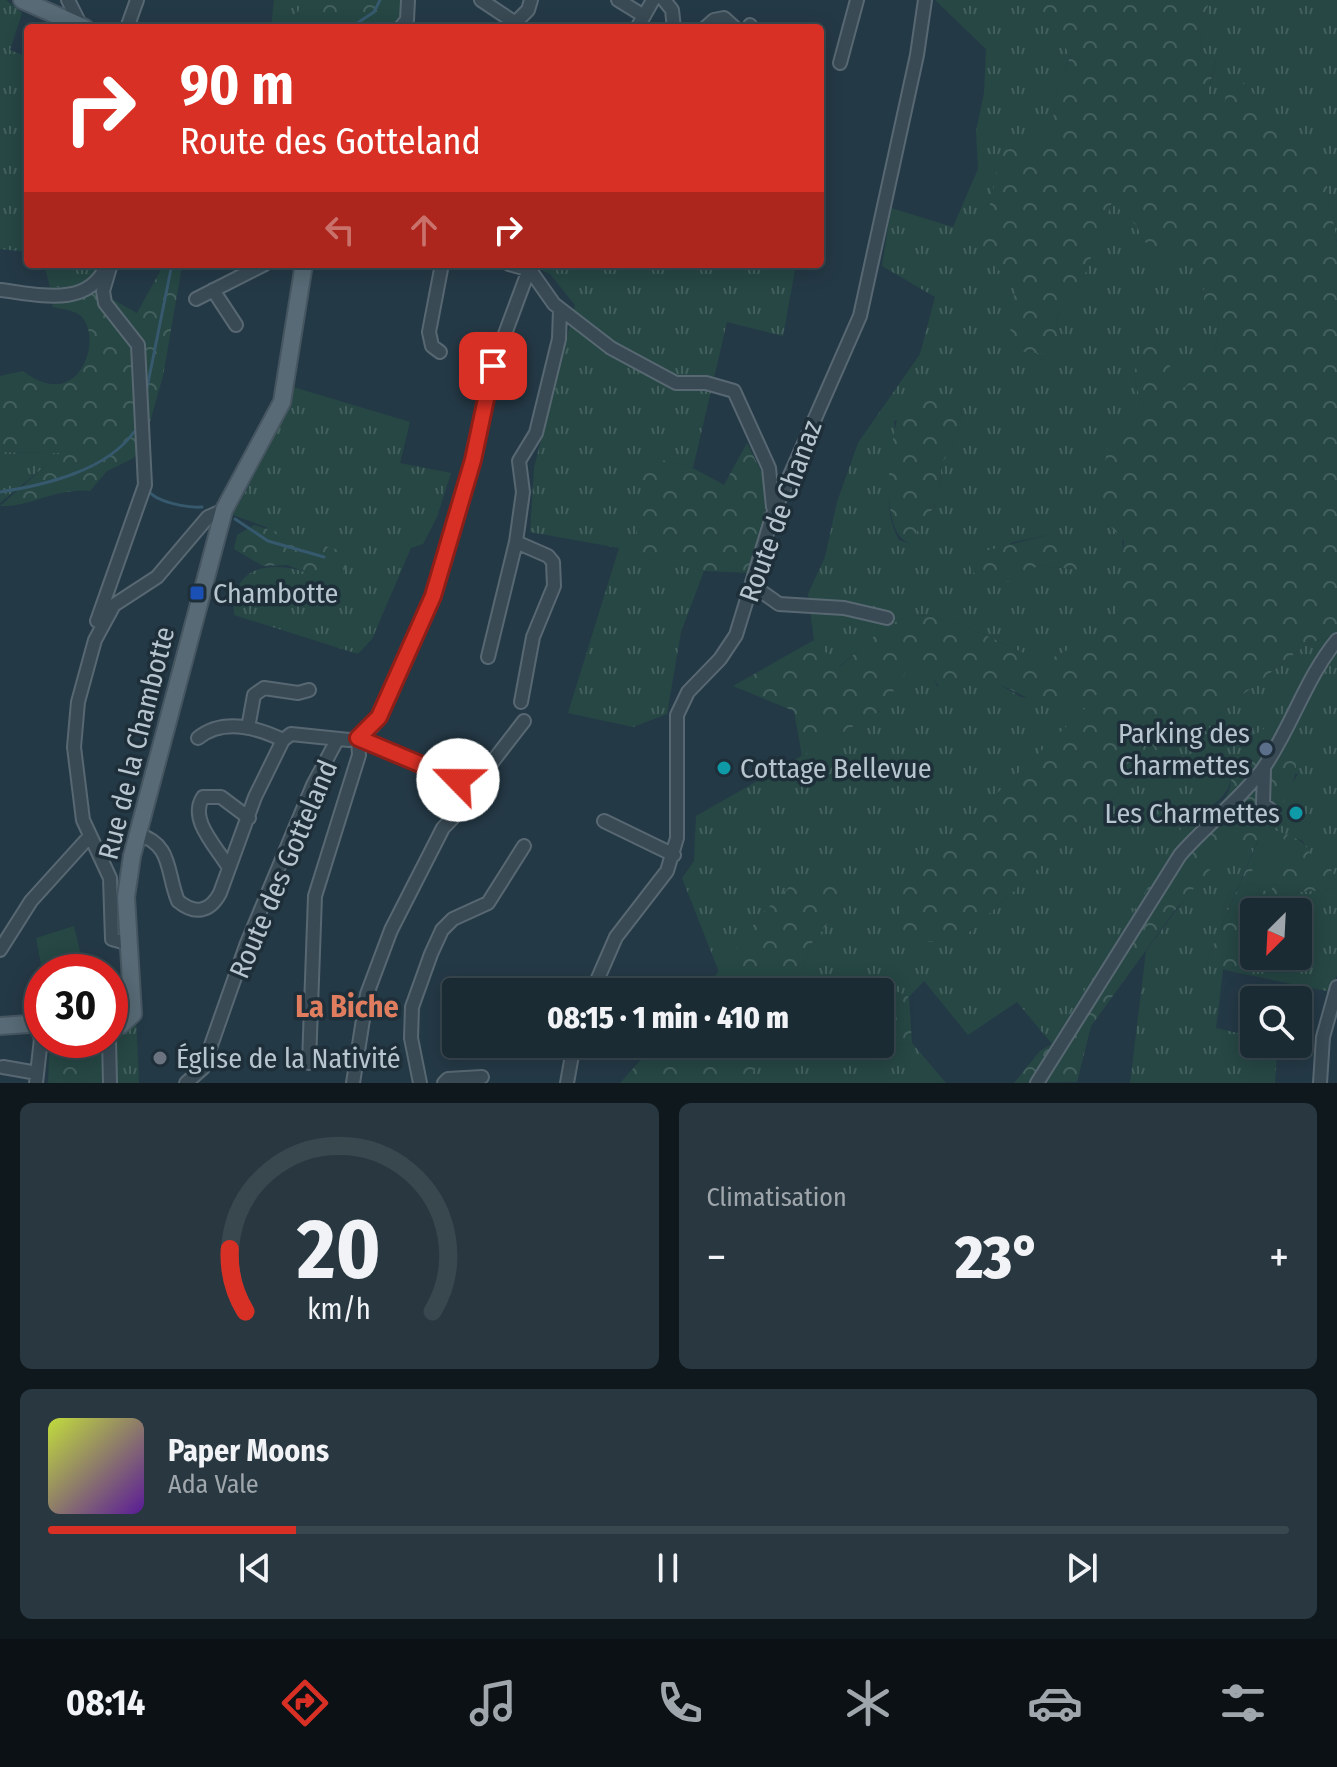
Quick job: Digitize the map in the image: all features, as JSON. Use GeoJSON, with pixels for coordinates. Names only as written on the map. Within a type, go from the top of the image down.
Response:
{"type":"FeatureCollection","features":[{"type":"Feature","properties":{"kind":"main road"},"geometry":{"type":"LineString","coordinates":[[22,0],[76,24]]}},
{"type":"Feature","properties":{"kind":"main road","name":"Rue de la Chambotte"},"geometry":{"type":"LineString","coordinates":[[127,954],[126,897],[137,834],[224,510],[282,402],[303,268]]}},
{"type":"Feature","properties":{"kind":"main road","name":"Rue de la Chambotte"},"geometry":{"type":"LineString","coordinates":[[128,963],[131,992],[128,1001]]}},
{"type":"Feature","properties":{"kind":"main road"},"geometry":{"type":"LineString","coordinates":[[0,1026],[24,1025]]}},
{"type":"Feature","properties":{"kind":"street"},"geometry":{"type":"LineString","coordinates":[[68,0],[81,24]]}},
{"type":"Feature","properties":{"kind":"street"},"geometry":{"type":"LineString","coordinates":[[128,24],[137,0]]}},
{"type":"Feature","properties":{"kind":"street"},"geometry":{"type":"LineString","coordinates":[[404,24],[407,20],[408,0]]}},
{"type":"Feature","properties":{"kind":"street"},"geometry":{"type":"LineString","coordinates":[[481,0],[520,24],[531,0]]}},
{"type":"Feature","properties":{"kind":"street"},"geometry":{"type":"LineString","coordinates":[[618,0],[641,22],[653,0]]}},
{"type":"Feature","properties":{"kind":"street"},"geometry":{"type":"LineString","coordinates":[[664,0],[672,10],[674,24]]}},
{"type":"Feature","properties":{"kind":"street"},"geometry":{"type":"LineString","coordinates":[[840,63],[857,0]]}},
{"type":"Feature","properties":{"kind":"street","name":"Route de Chanaz"},"geometry":{"type":"LineString","coordinates":[[598,978],[616,937],[658,887],[674,855],[677,838],[677,715],[688,692],[729,646],[752,585],[773,514],[860,316],[917,55],[925,0]]}},
{"type":"Feature","properties":{"kind":"street"},"geometry":{"type":"LineString","coordinates":[[710,24],[724,18],[731,24]]}},
{"type":"Feature","properties":{"kind":"street"},"geometry":{"type":"LineString","coordinates":[[0,290],[47,297],[77,293],[87,290],[106,268]]}},
{"type":"Feature","properties":{"kind":"street"},"geometry":{"type":"LineString","coordinates":[[95,640],[95,627],[145,485],[138,345],[124,323],[111,312],[103,291],[109,268]]}},
{"type":"Feature","properties":{"kind":"street"},"geometry":{"type":"LineString","coordinates":[[196,299],[257,268]]}},
{"type":"Feature","properties":{"kind":"street"},"geometry":{"type":"LineString","coordinates":[[440,352],[432,346],[429,332],[441,268]]}},
{"type":"Feature","properties":{"kind":"street","name":"Route des Gotteland"},"geometry":{"type":"LineString","coordinates":[[186,1083],[203,1068],[247,943],[313,785],[337,740],[358,738],[379,717],[433,596],[473,460],[493,366],[530,268]]}},
{"type":"Feature","properties":{"kind":"street"},"geometry":{"type":"LineString","coordinates":[[531,268],[560,310],[611,348],[676,383],[706,383],[734,391],[769,468],[773,514]]}},
{"type":"Feature","properties":{"kind":"street"},"geometry":{"type":"LineString","coordinates":[[213,290],[236,325]]}},
{"type":"Feature","properties":{"kind":"street"},"geometry":{"type":"LineString","coordinates":[[488,657],[516,542],[523,492],[519,461],[536,433],[559,339],[560,310]]}},
{"type":"Feature","properties":{"kind":"street"},"geometry":{"type":"LineString","coordinates":[[126,943],[112,939],[110,878],[89,837],[78,786],[74,721],[95,640],[114,605],[157,577],[208,517],[224,510]]}},
{"type":"Feature","properties":{"kind":"street"},"geometry":{"type":"LineString","coordinates":[[516,542],[548,556],[555,574],[554,586],[533,637],[521,702]]}},
{"type":"Feature","properties":{"kind":"street"},"geometry":{"type":"LineString","coordinates":[[752,585],[779,604],[844,608],[887,618]]}},
{"type":"Feature","properties":{"kind":"street"},"geometry":{"type":"LineString","coordinates":[[1037,1083],[1180,855],[1204,828],[1235,804],[1264,767],[1311,679],[1337,640]]}},
{"type":"Feature","properties":{"kind":"street"},"geometry":{"type":"LineString","coordinates":[[248,728],[254,695],[264,688],[298,693],[309,690]]}},
{"type":"Feature","properties":{"kind":"street"},"geometry":{"type":"LineString","coordinates":[[353,1083],[367,994],[391,930],[443,828],[473,797],[490,765],[524,721]]}},
{"type":"Feature","properties":{"kind":"street"},"geometry":{"type":"LineString","coordinates":[[198,738],[219,727],[248,728],[283,740]]}},
{"type":"Feature","properties":{"kind":"street"},"geometry":{"type":"LineString","coordinates":[[137,834],[151,839],[163,849],[178,901],[191,909],[213,906],[264,776],[283,740],[291,734],[337,740]]}},
{"type":"Feature","properties":{"kind":"street"},"geometry":{"type":"LineString","coordinates":[[309,1063],[315,896],[359,755],[358,738],[458,780]]}},
{"type":"Feature","properties":{"kind":"street"},"geometry":{"type":"LineString","coordinates":[[1264,767],[1263,804],[1273,812]]}},
{"type":"Feature","properties":{"kind":"street"},"geometry":{"type":"LineString","coordinates":[[229,868],[199,822],[196,814],[198,804],[203,797],[221,797],[249,818]]}},
{"type":"Feature","properties":{"kind":"street"},"geometry":{"type":"LineString","coordinates":[[604,821],[674,855]]}},
{"type":"Feature","properties":{"kind":"street"},"geometry":{"type":"LineString","coordinates":[[0,950],[31,901],[89,837]]}},
{"type":"Feature","properties":{"kind":"street"},"geometry":{"type":"LineString","coordinates":[[420,1083],[411,1038],[412,1007],[431,954],[442,930],[453,919],[488,903],[524,846]]}},
{"type":"Feature","properties":{"kind":"street"},"geometry":{"type":"LineString","coordinates":[[1320,1083],[1323,1037],[1337,987]]}},
{"type":"Feature","properties":{"kind":"street"},"geometry":{"type":"LineString","coordinates":[[3,1067],[37,1078],[39,1058]]}},
{"type":"Feature","properties":{"kind":"street"},"geometry":{"type":"LineString","coordinates":[[109,1058],[110,1083]]}},
{"type":"Feature","properties":{"kind":"street"},"geometry":{"type":"LineString","coordinates":[[567,1083],[571,1058]]}},
{"type":"Feature","properties":{"kind":"street"},"geometry":{"type":"LineString","coordinates":[[444,1083],[448,1079],[482,1077]]}},
{"type":"Feature","properties":{"kind":"green space"},"geometry":{"type":"Polygon","coordinates":[[[0,0],[6,0],[22,13],[10,50],[24,55],[24,252],[0,249],[0,0]]]}},
{"type":"Feature","properties":{"kind":"green space"},"geometry":{"type":"Polygon","coordinates":[[[274,0],[308,0],[287,24],[271,24],[274,0]]]}},
{"type":"Feature","properties":{"kind":"green space"},"geometry":{"type":"Polygon","coordinates":[[[308,0],[410,0],[407,24],[287,24],[308,0]]]}},
{"type":"Feature","properties":{"kind":"green space"},"geometry":{"type":"Polygon","coordinates":[[[935,0],[1032,0],[1071,55],[1059,79],[1050,139],[1009,323],[1062,344],[1056,317],[1076,297],[1112,201],[1136,225],[1156,262],[1175,248],[1205,275],[1204,301],[1219,320],[1214,355],[1184,388],[1171,372],[1164,342],[1133,377],[1143,406],[1109,440],[1121,531],[1123,581],[1121,602],[1115,617],[1102,632],[1072,651],[1043,663],[962,626],[916,615],[885,629],[839,667],[814,640],[808,594],[825,557],[837,502],[858,443],[920,354],[935,297],[882,266],[891,208],[953,227],[978,169],[976,131],[984,93],[986,49],[935,0]],[[961,405],[894,421],[889,495],[893,525],[899,540],[908,543],[940,498],[941,464],[952,448],[962,421],[961,405]],[[1048,535],[1010,543],[1038,565],[1080,570],[1048,535]]]}},
{"type":"Feature","properties":{"kind":"green space"},"geometry":{"type":"Polygon","coordinates":[[[1032,0],[1209,0],[1199,50],[1216,60],[1208,92],[1212,107],[1224,107],[1227,87],[1242,81],[1301,146],[1327,186],[1337,243],[1337,636],[1308,643],[1130,784],[957,943],[900,940],[902,885],[1101,693],[1074,703],[1052,706],[992,683],[982,682],[961,690],[943,691],[928,673],[922,659],[914,660],[880,711],[802,756],[794,711],[733,686],[814,640],[840,667],[885,628],[916,615],[962,626],[1043,663],[1104,630],[1117,614],[1124,541],[1096,511],[1109,440],[1143,406],[1133,377],[1143,343],[1164,342],[1171,371],[1184,388],[1214,355],[1219,320],[1204,301],[1205,275],[1175,249],[1156,262],[1136,225],[1112,202],[1076,297],[1056,317],[1062,344],[1054,355],[1015,351],[1009,323],[1016,286],[980,253],[1001,151],[1050,139],[1059,79],[1071,56],[1032,0]]]}},
{"type":"Feature","properties":{"kind":"green space"},"geometry":{"type":"Polygon","coordinates":[[[1209,0],[1337,0],[1337,243],[1327,186],[1224,107],[1212,107],[1208,92],[1216,61],[1199,50],[1209,0]]]}},
{"type":"Feature","properties":{"kind":"green space"},"geometry":{"type":"Polygon","coordinates":[[[45,268],[98,268],[83,289],[50,287],[45,268]]]}},
{"type":"Feature","properties":{"kind":"green space"},"geometry":{"type":"Polygon","coordinates":[[[162,268],[184,268],[163,376],[150,422],[134,458],[107,471],[90,491],[67,492],[23,504],[0,506],[60,453],[0,452],[0,376],[23,371],[42,382],[59,384],[72,379],[87,356],[90,341],[88,328],[82,317],[73,311],[53,307],[50,287],[95,290],[137,313],[162,268]]]}},
{"type":"Feature","properties":{"kind":"green space"},"geometry":{"type":"Polygon","coordinates":[[[537,268],[795,268],[783,336],[727,322],[693,468],[655,458],[634,554],[704,571],[681,632],[667,714],[633,727],[568,713],[619,548],[530,532],[534,468],[575,305],[550,274],[537,268]]]}},
{"type":"Feature","properties":{"kind":"green space"},"geometry":{"type":"Polygon","coordinates":[[[293,387],[410,422],[400,463],[451,473],[437,517],[423,544],[411,548],[372,639],[358,654],[234,615],[235,595],[241,581],[252,572],[280,567],[326,580],[266,527],[233,515],[289,408],[293,387]]]}},
{"type":"Feature","properties":{"kind":"green space"},"geometry":{"type":"Polygon","coordinates":[[[916,390],[951,398],[961,406],[962,421],[952,448],[941,464],[940,498],[909,543],[898,534],[892,518],[889,474],[895,428],[904,395],[916,390]]]}},
{"type":"Feature","properties":{"kind":"green space"},"geometry":{"type":"Polygon","coordinates":[[[747,443],[767,483],[763,538],[751,573],[704,571],[634,554],[642,476],[655,458],[693,468],[724,485],[747,443]]]}},
{"type":"Feature","properties":{"kind":"green space"},"geometry":{"type":"Polygon","coordinates":[[[0,452],[61,453],[0,503],[0,452]]]}},
{"type":"Feature","properties":{"kind":"green space"},"geometry":{"type":"Polygon","coordinates":[[[254,525],[342,551],[346,566],[341,578],[326,580],[287,565],[263,566],[234,549],[237,535],[254,525]]]}},
{"type":"Feature","properties":{"kind":"green space"},"geometry":{"type":"Polygon","coordinates":[[[1048,535],[1068,546],[1082,563],[1080,570],[1038,565],[1013,580],[994,583],[977,576],[970,567],[981,552],[1048,535]]]}},
{"type":"Feature","properties":{"kind":"green space"},"geometry":{"type":"Polygon","coordinates":[[[1337,636],[1337,975],[1331,992],[1234,972],[1240,958],[1240,970],[1312,970],[1312,898],[1266,898],[1267,895],[1334,889],[1312,863],[1303,841],[1271,829],[1284,797],[1298,774],[1234,771],[1221,798],[1195,813],[1052,1044],[1017,1002],[968,1035],[924,981],[909,997],[894,990],[894,978],[866,978],[852,972],[837,978],[798,978],[812,943],[843,904],[761,915],[719,972],[682,878],[694,861],[696,816],[880,711],[913,660],[922,658],[937,686],[991,680],[1021,697],[1036,699],[1103,692],[902,885],[957,943],[1130,784],[1308,643],[1337,636]]]}},
{"type":"Feature","properties":{"kind":"green space"},"geometry":{"type":"Polygon","coordinates":[[[1273,723],[1286,739],[1296,764],[1291,786],[1272,829],[1304,844],[1313,863],[1330,860],[1334,889],[1267,895],[1266,898],[1240,898],[1240,958],[1234,972],[1205,965],[1258,841],[1225,852],[1176,909],[1091,1026],[1077,1082],[1014,1083],[1040,1051],[1052,1044],[1185,824],[1214,807],[1227,795],[1242,750],[1256,734],[1273,723]]]}},
{"type":"Feature","properties":{"kind":"green space"},"geometry":{"type":"Polygon","coordinates":[[[1269,832],[1292,843],[1270,893],[1247,883],[1269,832]]]}},
{"type":"Feature","properties":{"kind":"green space"},"geometry":{"type":"Polygon","coordinates":[[[1258,840],[1205,965],[1223,969],[1216,1028],[1240,1034],[1240,1058],[1277,1058],[1275,1083],[1130,1083],[1146,951],[1203,874],[1225,852],[1258,840]]]}},
{"type":"Feature","properties":{"kind":"green space"},"geometry":{"type":"Polygon","coordinates":[[[831,875],[843,904],[812,943],[798,978],[714,978],[761,915],[794,882],[831,875]]]}},
{"type":"Feature","properties":{"kind":"green space"},"geometry":{"type":"Polygon","coordinates":[[[74,926],[81,954],[39,954],[36,938],[74,926]]]}},
{"type":"Feature","properties":{"kind":"green space"},"geometry":{"type":"Polygon","coordinates":[[[852,971],[867,978],[835,978],[852,971]]]}},
{"type":"Feature","properties":{"kind":"green space"},"geometry":{"type":"Polygon","coordinates":[[[894,990],[909,997],[912,1043],[894,1045],[894,990]]]}},
{"type":"Feature","properties":{"kind":"green space"},"geometry":{"type":"Polygon","coordinates":[[[136,1015],[139,1083],[115,1083],[114,1058],[128,1058],[128,1023],[136,1015]]]}},
{"type":"Feature","properties":{"kind":"green space"},"geometry":{"type":"Polygon","coordinates":[[[912,1043],[946,1083],[749,1083],[757,1058],[894,1058],[894,1045],[912,1043]]]}},
{"type":"Feature","properties":{"kind":"green space"},"geometry":{"type":"Polygon","coordinates":[[[49,1058],[101,1058],[103,1083],[48,1083],[49,1058]]]}},
{"type":"Feature","properties":{"kind":"green space"},"geometry":{"type":"Polygon","coordinates":[[[642,1058],[758,1058],[749,1083],[620,1083],[642,1058]]]}},
{"type":"Feature","properties":{"kind":"waterway"},"geometry":{"type":"LineString","coordinates":[[356,24],[374,12],[380,0]]}},
{"type":"Feature","properties":{"kind":"waterway"},"geometry":{"type":"LineString","coordinates":[[146,393],[171,268]]}},
{"type":"Feature","properties":{"kind":"waterway"},"geometry":{"type":"LineString","coordinates":[[0,492],[55,480],[91,466],[108,457],[134,432]]}},
{"type":"Feature","properties":{"kind":"waterway"},"geometry":{"type":"LineString","coordinates":[[148,490],[164,501],[202,507]]}},
{"type":"Feature","properties":{"kind":"waterway"},"geometry":{"type":"LineString","coordinates":[[235,519],[268,541],[324,557]]}},
{"type":"Feature","properties":{"kind":"place","name":"Chambotte"},"geometry":{"type":"Point","coordinates":[197,593]}},
{"type":"Feature","properties":{"kind":"place","name":"Parking des Charmettes"},"geometry":{"type":"Point","coordinates":[1266,749]}},
{"type":"Feature","properties":{"kind":"place","name":"Cottage Bellevue"},"geometry":{"type":"Point","coordinates":[724,768]}},
{"type":"Feature","properties":{"kind":"place","name":"Les Charmettes"},"geometry":{"type":"Point","coordinates":[1296,813]}},
{"type":"Feature","properties":{"kind":"place","name":"Église de la Nativité"},"geometry":{"type":"Point","coordinates":[160,1058]}},
{"type":"Feature","properties":{"kind":"district","name":"La Biche"},"geometry":{"type":"Point","coordinates":[347,1007]}},
{"type":"Feature","properties":{"kind":"route"},"geometry":{"type":"LineString","coordinates":[[458,780],[358,738],[379,717],[433,596],[460,511],[482,426],[493,366]]}}]}
